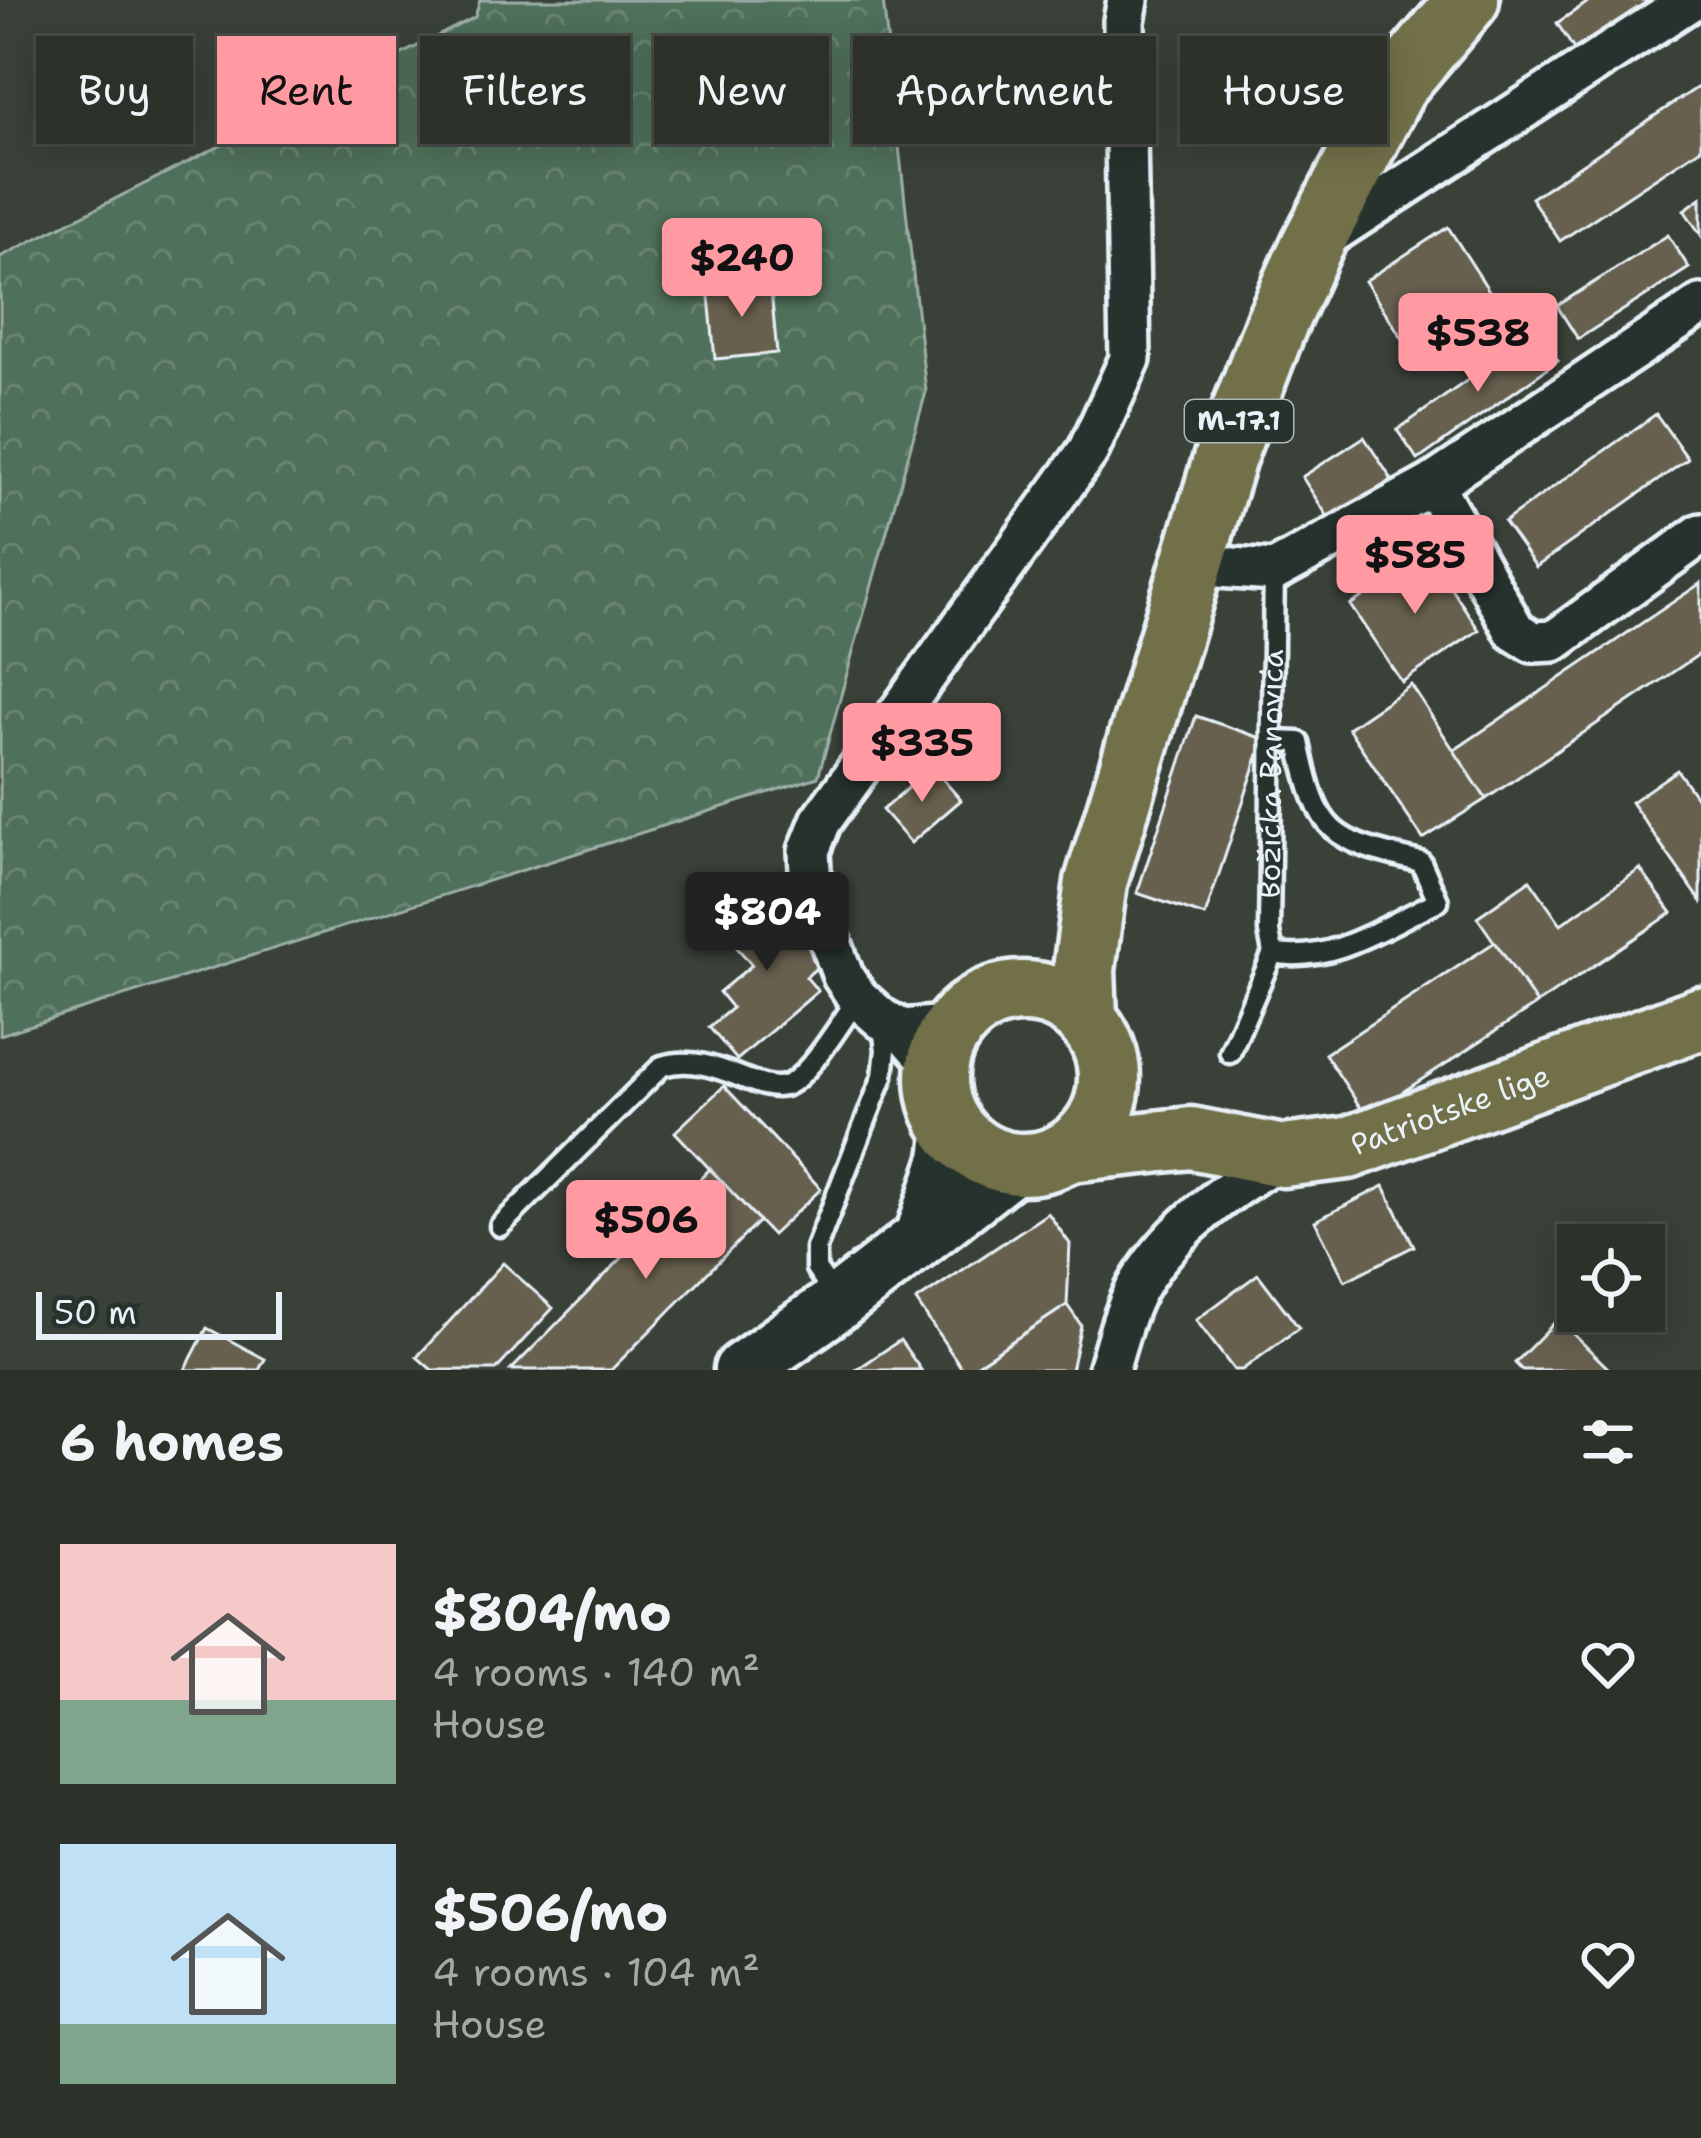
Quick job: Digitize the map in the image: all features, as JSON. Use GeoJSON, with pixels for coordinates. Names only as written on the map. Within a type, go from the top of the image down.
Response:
{"type":"FeatureCollection","features":[{"type":"Feature","properties":{"kind":"main road","name":"M-17.1"},"geometry":{"type":"LineString","coordinates":[[1110,1081],[1100,1037],[1086,1018],[1084,970],[1096,882],[1191,565],[1233,435],[1312,245],[1397,85],[1451,11]]}},
{"type":"Feature","properties":{"kind":"main road","name":"M-17.1"},"geometry":{"type":"LineString","coordinates":[[1031,992],[1054,962],[1096,882]]}},
{"type":"Feature","properties":{"kind":"main road"},"geometry":{"type":"LineString","coordinates":[[1086,1018],[1070,1005],[1031,992],[1002,994],[907,1028],[953,1128],[992,1159],[1043,1158],[1191,1138]]}},
{"type":"Feature","properties":{"kind":"main road","name":"Patriotske lige"},"geometry":{"type":"LineString","coordinates":[[1191,1138],[1282,1156],[1348,1148],[1701,1018]]}},
{"type":"Feature","properties":{"kind":"main road"},"geometry":{"type":"LineString","coordinates":[[1110,1081],[1128,1099],[1191,1138]]}},
{"type":"Feature","properties":{"kind":"main road"},"geometry":{"type":"LineString","coordinates":[[742,1370],[923,1236],[1091,1132],[1105,1108],[1110,1081]]}},
{"type":"Feature","properties":{"kind":"main road"},"geometry":{"type":"LineString","coordinates":[[923,1236],[950,1160],[953,1128]]}},
{"type":"Feature","properties":{"kind":"street"},"geometry":{"type":"LineString","coordinates":[[907,1028],[843,976],[811,888],[809,851],[821,821],[1088,451],[1130,358],[1124,21],[1128,0]]}},
{"type":"Feature","properties":{"kind":"street"},"geometry":{"type":"LineString","coordinates":[[1312,245],[1691,0]]}},
{"type":"Feature","properties":{"kind":"street"},"geometry":{"type":"LineString","coordinates":[[1191,565],[1274,571],[1433,484],[1701,305]]}},
{"type":"Feature","properties":{"kind":"street"},"geometry":{"type":"LineString","coordinates":[[1433,484],[1515,631],[1533,642],[1554,641],[1701,534]]}},
{"type":"Feature","properties":{"kind":"street"},"geometry":{"type":"LineString","coordinates":[[1108,1370],[1138,1285],[1165,1248],[1236,1184],[1282,1156]]}},
{"type":"Feature","properties":{"kind":"lane","name":"Božićka Banovića"},"geometry":{"type":"LineString","coordinates":[[1230,1053],[1273,953],[1269,932],[1274,571]]}},
{"type":"Feature","properties":{"kind":"lane"},"geometry":{"type":"LineString","coordinates":[[1273,741],[1299,742],[1318,814],[1342,840],[1421,862],[1438,901],[1324,955],[1299,958],[1273,953]]}},
{"type":"Feature","properties":{"kind":"lane"},"geometry":{"type":"LineString","coordinates":[[500,1226],[662,1066],[682,1060],[705,1062],[784,1087],[907,1028]]}},
{"type":"Feature","properties":{"kind":"lane"},"geometry":{"type":"LineString","coordinates":[[839,1302],[817,1269],[816,1248],[883,1076],[886,1050],[907,1028]]}},
{"type":"Feature","properties":{"kind":"green space"},"geometry":{"type":"Polygon","coordinates":[[[480,0],[883,0],[887,36],[853,36],[853,144],[899,144],[926,392],[818,777],[0,1035],[0,257],[224,144],[396,144],[396,57],[420,45],[420,144],[630,144],[630,36],[437,36],[475,17],[480,0]]]}},
{"type":"Feature","properties":{"kind":"building"},"geometry":{"type":"Polygon","coordinates":[[[1591,0],[1659,0],[1577,54],[1557,23],[1591,0]]]}},
{"type":"Feature","properties":{"kind":"building"},"geometry":{"type":"Polygon","coordinates":[[[1701,85],[1701,148],[1560,241],[1531,198],[1701,85]]]}},
{"type":"Feature","properties":{"kind":"building"},"geometry":{"type":"Polygon","coordinates":[[[1701,198],[1701,235],[1684,210],[1701,198]]]}},
{"type":"Feature","properties":{"kind":"building"},"geometry":{"type":"Polygon","coordinates":[[[1448,227],[1493,297],[1410,350],[1365,281],[1448,227]]]}},
{"type":"Feature","properties":{"kind":"building"},"geometry":{"type":"Polygon","coordinates":[[[1668,235],[1689,268],[1578,339],[1557,306],[1668,235]]]}},
{"type":"Feature","properties":{"kind":"building"},"geometry":{"type":"Polygon","coordinates":[[[770,280],[777,353],[715,359],[708,286],[770,280]]]}},
{"type":"Feature","properties":{"kind":"building"},"geometry":{"type":"Polygon","coordinates":[[[1537,331],[1558,361],[1418,460],[1397,430],[1537,331]]]}},
{"type":"Feature","properties":{"kind":"building"},"geometry":{"type":"Polygon","coordinates":[[[1656,414],[1688,459],[1536,567],[1504,522],[1656,414]]]}},
{"type":"Feature","properties":{"kind":"building"},"geometry":{"type":"Polygon","coordinates":[[[1364,437],[1392,480],[1330,520],[1302,477],[1364,437]]]}},
{"type":"Feature","properties":{"kind":"building"},"geometry":{"type":"Polygon","coordinates":[[[1428,553],[1479,630],[1402,682],[1350,605],[1428,553]]]}},
{"type":"Feature","properties":{"kind":"building"},"geometry":{"type":"Polygon","coordinates":[[[1701,583],[1701,653],[1486,799],[1453,751],[1701,583]]]}},
{"type":"Feature","properties":{"kind":"building"},"geometry":{"type":"Polygon","coordinates":[[[1411,685],[1486,799],[1423,839],[1348,728],[1411,685]]]}},
{"type":"Feature","properties":{"kind":"building"},"geometry":{"type":"Polygon","coordinates":[[[1196,716],[1264,739],[1205,916],[1137,893],[1196,716]]]}},
{"type":"Feature","properties":{"kind":"building"},"geometry":{"type":"Polygon","coordinates":[[[932,767],[961,800],[911,843],[882,810],[932,767]]]}},
{"type":"Feature","properties":{"kind":"building"},"geometry":{"type":"Polygon","coordinates":[[[1677,770],[1701,804],[1701,901],[1631,802],[1677,770]]]}},
{"type":"Feature","properties":{"kind":"building"},"geometry":{"type":"Polygon","coordinates":[[[1640,869],[1672,913],[1537,1004],[1477,917],[1530,880],[1561,924],[1640,869]]]}},
{"type":"Feature","properties":{"kind":"building"},"geometry":{"type":"Polygon","coordinates":[[[771,890],[828,958],[806,977],[818,991],[737,1060],[709,1027],[732,1008],[719,992],[752,965],[723,931],[771,890]]]}},
{"type":"Feature","properties":{"kind":"building"},"geometry":{"type":"Polygon","coordinates":[[[1495,942],[1537,1004],[1366,1116],[1325,1054],[1495,942]]]}},
{"type":"Feature","properties":{"kind":"building"},"geometry":{"type":"Polygon","coordinates":[[[724,1086],[821,1189],[772,1235],[675,1132],[724,1086]]]}},
{"type":"Feature","properties":{"kind":"building"},"geometry":{"type":"Polygon","coordinates":[[[710,1169],[759,1221],[611,1370],[511,1370],[710,1169]]]}},
{"type":"Feature","properties":{"kind":"building"},"geometry":{"type":"Polygon","coordinates":[[[1384,1186],[1414,1246],[1345,1281],[1315,1221],[1384,1186]]]}},
{"type":"Feature","properties":{"kind":"building"},"geometry":{"type":"Polygon","coordinates":[[[1048,1213],[1070,1244],[1067,1305],[963,1370],[916,1301],[1048,1213]]]}},
{"type":"Feature","properties":{"kind":"building"},"geometry":{"type":"Polygon","coordinates":[[[503,1263],[553,1308],[496,1370],[432,1370],[417,1357],[503,1263]]]}},
{"type":"Feature","properties":{"kind":"building"},"geometry":{"type":"Polygon","coordinates":[[[1258,1274],[1299,1328],[1242,1370],[1234,1370],[1196,1320],[1258,1274]]]}},
{"type":"Feature","properties":{"kind":"building"},"geometry":{"type":"Polygon","coordinates":[[[1067,1305],[1081,1325],[1071,1370],[969,1370],[1067,1305]]]}},
{"type":"Feature","properties":{"kind":"building"},"geometry":{"type":"Polygon","coordinates":[[[1557,1320],[1557,1332],[1571,1332],[1610,1370],[1522,1370],[1515,1363],[1557,1320]]]}},
{"type":"Feature","properties":{"kind":"building"},"geometry":{"type":"Polygon","coordinates":[[[207,1328],[265,1359],[259,1370],[185,1370],[207,1328]]]}},
{"type":"Feature","properties":{"kind":"building"},"geometry":{"type":"Polygon","coordinates":[[[900,1340],[921,1370],[856,1370],[900,1340]]]}}]}
